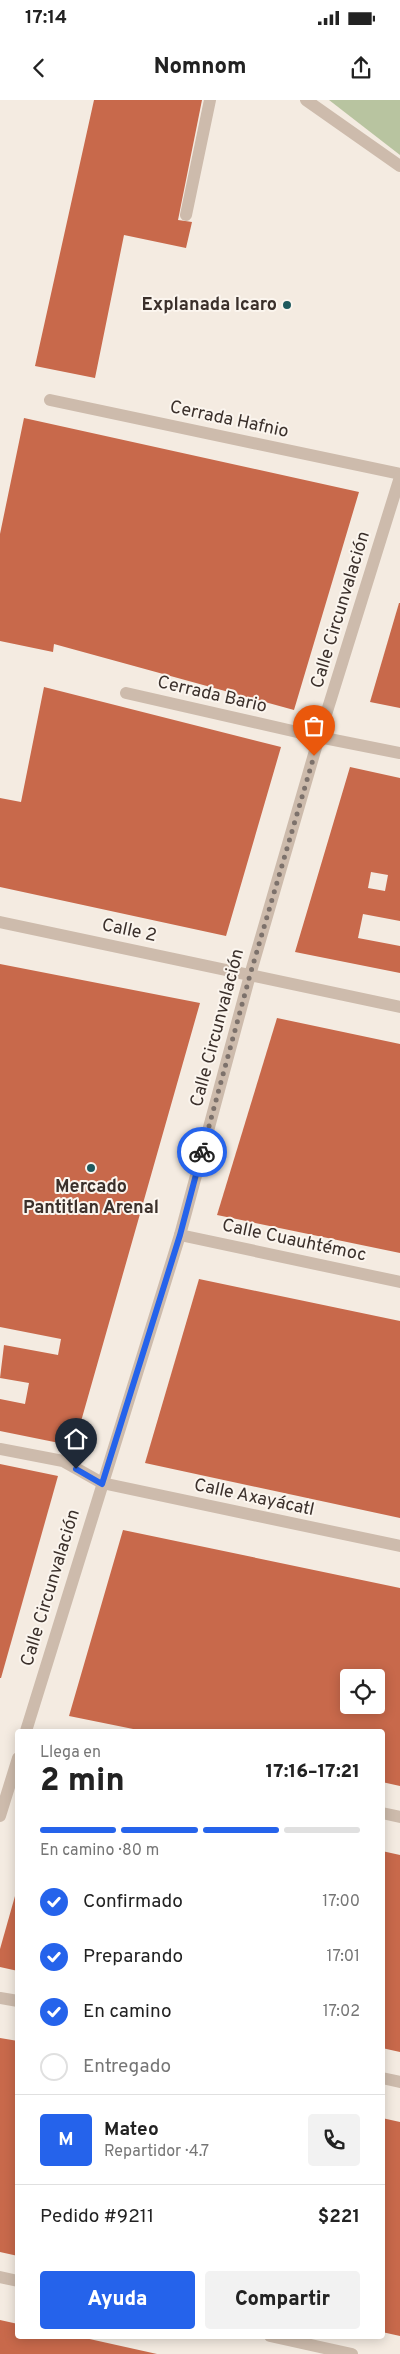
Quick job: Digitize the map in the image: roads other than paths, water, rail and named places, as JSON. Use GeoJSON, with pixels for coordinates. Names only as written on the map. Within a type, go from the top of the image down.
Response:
{"type":"FeatureCollection","features":[{"type":"Feature","properties":{"kind":"street"},"geometry":{"type":"LineString","coordinates":[[186,214],[210,100]]}},
{"type":"Feature","properties":{"kind":"street"},"geometry":{"type":"LineString","coordinates":[[306,100],[400,166]]}},
{"type":"Feature","properties":{"kind":"street","name":"Cerrada Hafnio"},"geometry":{"type":"LineString","coordinates":[[50,400],[400,476]]}},
{"type":"Feature","properties":{"kind":"street","name":"Calle Circunvalación"},"geometry":{"type":"LineString","coordinates":[[27,1729],[180,1235],[250,975],[319,737],[400,476]]}},
{"type":"Feature","properties":{"kind":"street","name":"Cerrada Bario"},"geometry":{"type":"LineString","coordinates":[[126,692],[319,737],[400,753]]}},
{"type":"Feature","properties":{"kind":"street","name":"Calle 2"},"geometry":{"type":"LineString","coordinates":[[0,922],[400,1007]]}},
{"type":"Feature","properties":{"kind":"street","name":"Calle Cuauhtémoc"},"geometry":{"type":"LineString","coordinates":[[180,1235],[400,1282]]}},
{"type":"Feature","properties":{"kind":"street","name":"Calle Axayácatl"},"geometry":{"type":"LineString","coordinates":[[0,1449],[62,1462],[102,1484],[400,1546]]}},
{"type":"Feature","properties":{"kind":"street"},"geometry":{"type":"LineString","coordinates":[[0,1816],[15,1768]]}},
{"type":"Feature","properties":{"kind":"street"},"geometry":{"type":"LineString","coordinates":[[385,1814],[400,1817]]}},
{"type":"Feature","properties":{"kind":"street"},"geometry":{"type":"LineString","coordinates":[[0,1998],[15,2000]]}},
{"type":"Feature","properties":{"kind":"street"},"geometry":{"type":"LineString","coordinates":[[385,2079],[400,2082]]}},
{"type":"Feature","properties":{"kind":"street"},"geometry":{"type":"LineString","coordinates":[[0,2277],[15,2280]]}},
{"type":"Feature","properties":{"kind":"street"},"geometry":{"type":"LineString","coordinates":[[284,2339],[352,2354]]}},
{"type":"Feature","properties":{"kind":"place","name":"Explanada Icaro"},"geometry":{"type":"Point","coordinates":[287,305]}},
{"type":"Feature","properties":{"kind":"place","name":"Mercado Pantitlan Arenal"},"geometry":{"type":"Point","coordinates":[91,1168]}}]}
